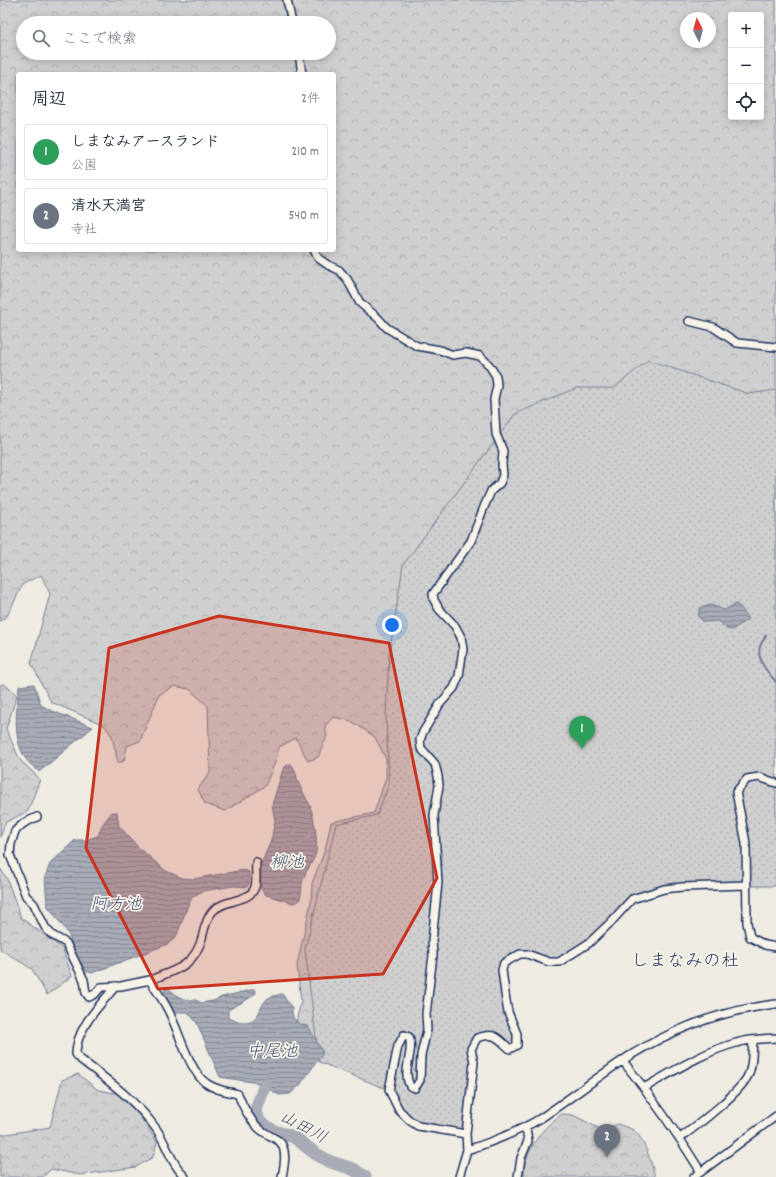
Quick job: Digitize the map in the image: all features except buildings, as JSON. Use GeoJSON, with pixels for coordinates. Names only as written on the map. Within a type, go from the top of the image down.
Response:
{"type":"FeatureCollection","features":[{"type":"Feature","properties":{"kind":"street"},"geometry":{"type":"LineString","coordinates":[[288,0],[291,16]]}},
{"type":"Feature","properties":{"kind":"street"},"geometry":{"type":"LineString","coordinates":[[300,60],[302,72]]}},
{"type":"Feature","properties":{"kind":"street"},"geometry":{"type":"LineString","coordinates":[[315,252],[318,258],[339,270],[347,279],[360,303],[378,318],[387,328],[417,346],[440,350],[453,355],[466,353],[480,356],[489,365],[496,376],[497,386],[494,399],[496,434],[503,451],[503,475],[500,483],[491,491],[471,541],[433,594],[434,600],[439,609],[455,626],[461,637],[463,649],[459,676],[454,688],[440,704],[423,732],[420,740],[422,748],[435,764],[439,786],[434,815],[438,883],[432,941],[433,955],[426,1014],[427,1030],[421,1055],[420,1080],[415,1088],[410,1086],[407,1080],[408,1059],[411,1042],[409,1037],[404,1035],[398,1046],[389,1090],[399,1110],[408,1120],[418,1126],[466,1134]]}},
{"type":"Feature","properties":{"kind":"street"},"geometry":{"type":"LineString","coordinates":[[689,321],[713,327],[737,343],[776,347]]}},
{"type":"Feature","properties":{"kind":"street"},"geometry":{"type":"LineString","coordinates":[[776,783],[759,776],[747,779],[736,792],[746,843],[747,923],[750,937],[765,945],[776,947]]}},
{"type":"Feature","properties":{"kind":"street"},"geometry":{"type":"LineString","coordinates":[[37,817],[24,823],[15,831],[11,844],[10,855],[26,896],[34,904],[45,927],[52,935],[66,943],[84,980],[86,994],[89,997],[95,994],[101,987],[150,980],[179,968],[189,962],[196,955],[210,914],[218,906],[252,894],[255,886],[256,862]]}},
{"type":"Feature","properties":{"kind":"street"},"geometry":{"type":"LineString","coordinates":[[459,1177],[467,1150],[466,1134],[474,1062],[471,1049],[477,1038],[488,1034],[497,1037],[510,1049],[517,1045],[517,1034],[508,1012],[506,1001],[502,970],[504,963],[520,954],[527,954],[549,962],[559,962],[589,943],[632,899],[664,889],[682,886],[747,885]]}},
{"type":"Feature","properties":{"kind":"street"},"geometry":{"type":"LineString","coordinates":[[150,980],[170,1013],[188,1057],[204,1082],[214,1088],[238,1094],[245,1112],[254,1123],[261,1130],[281,1143],[284,1152],[284,1169],[282,1177]]}},
{"type":"Feature","properties":{"kind":"street"},"geometry":{"type":"LineString","coordinates":[[116,986],[86,1024],[77,1040],[76,1054],[135,1105],[156,1129],[178,1170],[185,1177]]}},
{"type":"Feature","properties":{"kind":"street"},"geometry":{"type":"LineString","coordinates":[[467,1150],[526,1127],[623,1061],[658,1040],[703,1021],[749,1008],[776,1004]]}},
{"type":"Feature","properties":{"kind":"street"},"geometry":{"type":"LineString","coordinates":[[644,1088],[704,1056],[736,1043],[776,1038]]}},
{"type":"Feature","properties":{"kind":"street"},"geometry":{"type":"LineString","coordinates":[[680,1138],[708,1116],[744,1082],[749,1074],[752,1060],[753,1040]]}},
{"type":"Feature","properties":{"kind":"street"},"geometry":{"type":"LineString","coordinates":[[623,1061],[680,1138],[701,1172]]}},
{"type":"Feature","properties":{"kind":"street"},"geometry":{"type":"LineString","coordinates":[[694,1177],[776,1116]]}},
{"type":"Feature","properties":{"kind":"street"},"geometry":{"type":"LineString","coordinates":[[518,1177],[522,1158],[528,1141],[526,1127]]}},
{"type":"Feature","properties":{"kind":"highlighted area"},"geometry":{"type":"Polygon","coordinates":[[[219,616],[389,643],[437,878],[383,974],[158,989],[86,848],[109,648],[219,616]]]}},
{"type":"Feature","properties":{"kind":"green space"},"geometry":{"type":"Polygon","coordinates":[[[0,0],[776,0],[776,633],[531,908],[399,1094],[338,1055],[293,1035],[301,1001],[297,965],[311,902],[312,883],[325,850],[331,822],[374,813],[386,778],[386,759],[375,737],[351,721],[333,717],[325,726],[327,736],[318,757],[308,761],[296,738],[279,747],[276,760],[265,786],[225,811],[205,804],[198,789],[210,772],[208,706],[189,689],[174,686],[159,695],[140,741],[127,746],[124,761],[118,763],[112,736],[104,725],[51,702],[31,663],[50,594],[41,575],[23,584],[7,616],[0,621],[0,0]]]}},
{"type":"Feature","properties":{"kind":"green space"},"geometry":{"type":"Polygon","coordinates":[[[648,360],[749,394],[776,390],[776,886],[696,886],[632,899],[582,947],[559,962],[527,954],[505,963],[504,986],[517,1045],[511,1048],[497,1037],[477,1038],[466,1134],[418,1126],[399,1110],[389,1090],[319,1062],[305,949],[336,824],[377,815],[389,784],[386,715],[389,656],[403,565],[515,414],[576,388],[614,388],[648,360]]]}},
{"type":"Feature","properties":{"kind":"green space"},"geometry":{"type":"Polygon","coordinates":[[[4,684],[17,695],[6,729],[20,760],[40,779],[28,811],[6,822],[0,837],[0,685],[4,684]]]}},
{"type":"Feature","properties":{"kind":"green space"},"geometry":{"type":"Polygon","coordinates":[[[0,868],[7,879],[21,918],[62,948],[72,976],[47,995],[32,969],[0,949],[0,868]]]}},
{"type":"Feature","properties":{"kind":"green space"},"geometry":{"type":"Polygon","coordinates":[[[78,1074],[98,1090],[121,1094],[138,1113],[157,1142],[153,1157],[136,1167],[80,1175],[51,1169],[43,1177],[0,1177],[0,1135],[50,1127],[62,1080],[78,1074]]]}},
{"type":"Feature","properties":{"kind":"green space"},"geometry":{"type":"Polygon","coordinates":[[[562,1114],[573,1115],[602,1130],[618,1124],[633,1130],[641,1138],[650,1158],[655,1177],[524,1177],[525,1163],[531,1147],[550,1123],[562,1114]]]}},
{"type":"Feature","properties":{"kind":"water"},"geometry":{"type":"Polygon","coordinates":[[[736,604],[741,608],[748,619],[732,630],[727,629],[719,621],[704,622],[698,616],[700,608],[711,605],[724,610],[736,604]]]}},
{"type":"Feature","properties":{"kind":"water"},"geometry":{"type":"Polygon","coordinates":[[[34,684],[41,705],[93,727],[39,772],[24,756],[20,748],[16,721],[19,686],[34,684]]]}},
{"type":"Feature","properties":{"kind":"water","name":"柳池"},"geometry":{"type":"Polygon","coordinates":[[[291,764],[310,806],[316,836],[315,855],[305,874],[299,901],[293,903],[266,895],[261,889],[261,864],[271,841],[275,821],[272,805],[283,769],[287,765],[291,764]]]}},
{"type":"Feature","properties":{"kind":"water","name":"阿方池"},"geometry":{"type":"Polygon","coordinates":[[[112,812],[117,812],[119,826],[140,849],[166,871],[182,878],[193,879],[244,870],[249,872],[249,883],[247,887],[234,886],[203,891],[193,896],[176,937],[168,944],[92,973],[86,971],[78,960],[68,933],[47,905],[45,877],[50,864],[75,840],[85,840],[98,836],[102,825],[112,812]]]}},
{"type":"Feature","properties":{"kind":"water","name":"中尾池"},"geometry":{"type":"Polygon","coordinates":[[[168,988],[177,996],[188,1000],[196,1000],[201,1003],[255,989],[256,993],[228,1010],[228,1018],[244,1022],[251,1021],[257,1016],[267,999],[272,996],[282,994],[292,1008],[296,1021],[308,1026],[323,1053],[300,1085],[290,1094],[279,1095],[258,1083],[220,1077],[197,1023],[188,1012],[171,1012],[164,990],[168,988]]]}},
{"type":"Feature","properties":{"kind":"waterway"},"geometry":{"type":"LineString","coordinates":[[766,635],[759,652],[761,661],[776,682]]}},
{"type":"Feature","properties":{"kind":"waterway","name":"山田川"},"geometry":{"type":"LineString","coordinates":[[264,1087],[256,1110],[259,1122],[274,1131],[294,1137],[316,1154],[331,1162],[353,1169],[365,1177]]}},
{"type":"Feature","properties":{"kind":"place","name":"しまなみアースランド"},"geometry":{"type":"Point","coordinates":[582,749]}},
{"type":"Feature","properties":{"kind":"place","name":"清水天満宮"},"geometry":{"type":"Point","coordinates":[607,1157]}},
{"type":"Feature","properties":{"kind":"district","name":"しまなみの杜"},"geometry":{"type":"Point","coordinates":[685,960]}}]}
